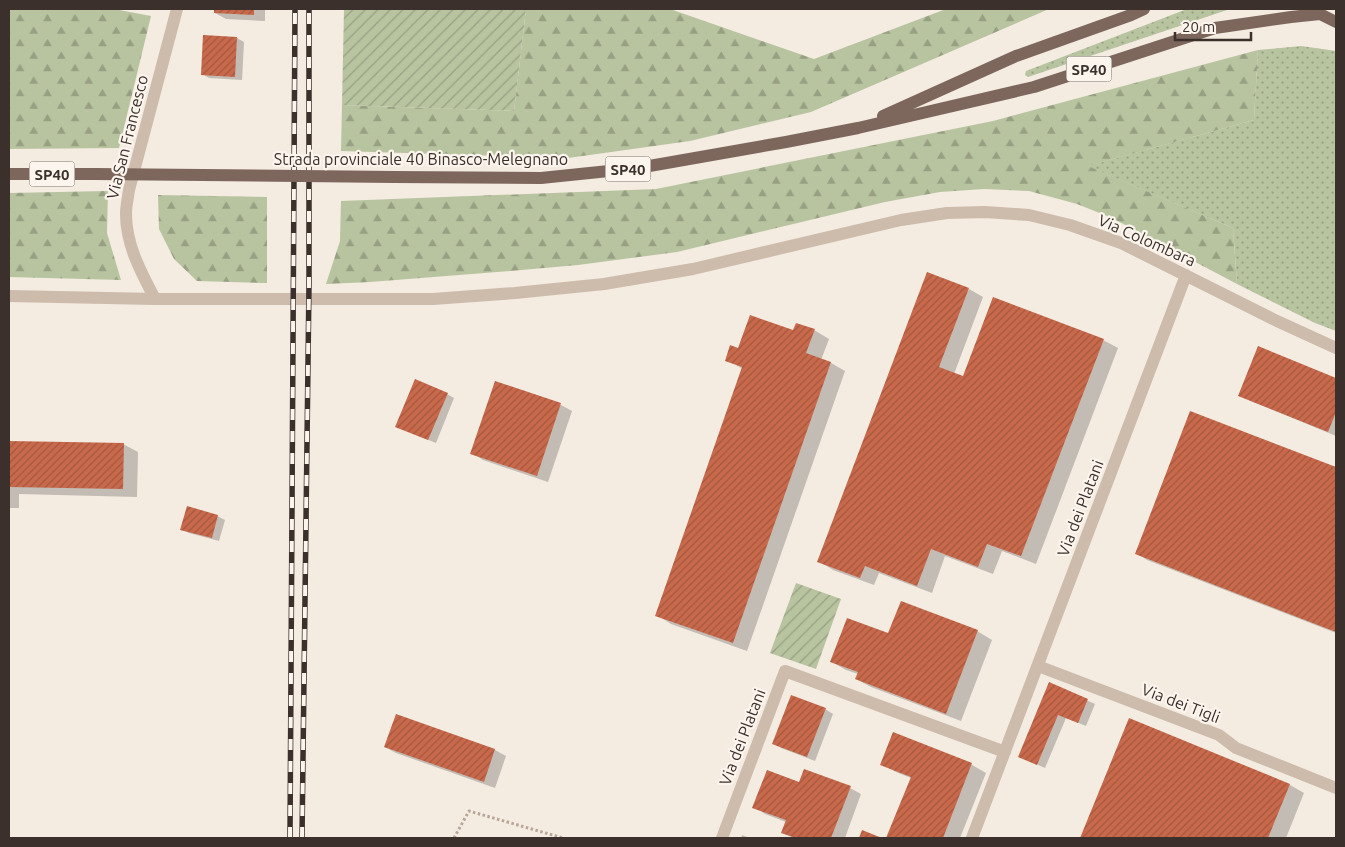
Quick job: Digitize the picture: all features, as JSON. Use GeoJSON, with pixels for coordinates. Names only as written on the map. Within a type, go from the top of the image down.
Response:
{"type":"FeatureCollection","features":[{"type":"Feature","properties":{"kind":"main road","name":"Strada provinciale 40 Binasco-Melegnano"},"geometry":{"type":"LineString","coordinates":[[858,128],[1016,56],[1144,9]]}},
{"type":"Feature","properties":{"kind":"main road","name":"Strada provinciale 40 Binasco-Melegnano"},"geometry":{"type":"LineString","coordinates":[[9,174],[541,178],[638,168],[858,128],[1034,87],[1215,28],[1316,12],[1336,22]]}},
{"type":"Feature","properties":{"kind":"street","name":"Via San Francesco"},"geometry":{"type":"LineString","coordinates":[[155,299],[135,259],[128,236],[126,212],[129,190],[176,9]]}},
{"type":"Feature","properties":{"kind":"street","name":"Via Colombara"},"geometry":{"type":"LineString","coordinates":[[9,296],[155,299],[433,299],[516,294],[604,284],[692,269],[901,220],[947,213],[985,212],[1029,216],[1070,225],[1121,243],[1277,321],[1336,348]]}},
{"type":"Feature","properties":{"kind":"street","name":"Via dei Platani"},"geometry":{"type":"LineString","coordinates":[[972,838],[1186,275]]}},
{"type":"Feature","properties":{"kind":"street","name":"Via dei Tigli"},"geometry":{"type":"LineString","coordinates":[[1038,666],[1219,735],[1236,748],[1336,788]]}},
{"type":"Feature","properties":{"kind":"street","name":"Via dei Platani"},"geometry":{"type":"LineString","coordinates":[[722,838],[785,671],[1005,752]]}},
{"type":"Feature","properties":{"kind":"path"},"geometry":{"type":"LineString","coordinates":[[454,838],[469,811],[563,838]]}},
{"type":"Feature","properties":{"kind":"green space"},"geometry":{"type":"Polygon","coordinates":[[[9,9],[114,9],[151,16],[119,148],[9,149],[9,9]]]}},
{"type":"Feature","properties":{"kind":"green space"},"geometry":{"type":"Polygon","coordinates":[[[344,9],[526,9],[514,111],[342,105],[344,9]]]}},
{"type":"Feature","properties":{"kind":"green space"},"geometry":{"type":"Polygon","coordinates":[[[526,9],[670,9],[814,59],[946,9],[1049,9],[811,112],[690,141],[568,158],[341,151],[342,105],[514,111],[526,9]]]}},
{"type":"Feature","properties":{"kind":"green space"},"geometry":{"type":"Polygon","coordinates":[[[1187,9],[1235,9],[1227,10],[1028,77],[1025,75],[1026,71],[1187,9]]]}},
{"type":"Feature","properties":{"kind":"green space"},"geometry":{"type":"Polygon","coordinates":[[[1301,46],[1336,51],[1336,331],[1315,323],[1237,284],[1233,228],[1087,166],[1254,120],[1258,50],[1301,46]]]}},
{"type":"Feature","properties":{"kind":"green space"},"geometry":{"type":"Polygon","coordinates":[[[1258,50],[1254,120],[1088,166],[1233,228],[1237,284],[1112,218],[1077,204],[1029,191],[984,189],[940,192],[885,202],[677,252],[578,265],[326,284],[340,241],[341,201],[656,189],[993,121],[1258,50]]]}},
{"type":"Feature","properties":{"kind":"green space"},"geometry":{"type":"Polygon","coordinates":[[[108,191],[107,233],[121,280],[9,277],[9,193],[108,191]]]}},
{"type":"Feature","properties":{"kind":"green space"},"geometry":{"type":"Polygon","coordinates":[[[158,195],[267,197],[267,283],[197,281],[174,259],[159,229],[158,195]]]}},
{"type":"Feature","properties":{"kind":"green space"},"geometry":{"type":"Polygon","coordinates":[[[796,583],[841,599],[816,669],[770,653],[796,583]]]}},
{"type":"Feature","properties":{"kind":"building"},"geometry":{"type":"Polygon","coordinates":[[[214,9],[254,9],[254,15],[214,13],[214,9]]]}},
{"type":"Feature","properties":{"kind":"building"},"geometry":{"type":"Polygon","coordinates":[[[203,35],[237,37],[235,77],[201,75],[203,35]]]}},
{"type":"Feature","properties":{"kind":"building"},"geometry":{"type":"Polygon","coordinates":[[[927,272],[969,288],[939,367],[963,376],[993,297],[1104,339],[1021,556],[987,544],[978,567],[931,549],[917,586],[865,566],[860,578],[817,562],[927,272]]]}},
{"type":"Feature","properties":{"kind":"building"},"geometry":{"type":"Polygon","coordinates":[[[750,315],[793,330],[796,323],[815,329],[806,353],[831,362],[733,643],[655,616],[742,367],[725,361],[730,345],[738,348],[750,315]]]}},
{"type":"Feature","properties":{"kind":"building"},"geometry":{"type":"Polygon","coordinates":[[[1258,346],[1336,378],[1336,412],[1328,432],[1238,396],[1258,346]]]}},
{"type":"Feature","properties":{"kind":"building"},"geometry":{"type":"Polygon","coordinates":[[[415,379],[448,393],[428,440],[395,427],[415,379]]]}},
{"type":"Feature","properties":{"kind":"building"},"geometry":{"type":"Polygon","coordinates":[[[495,381],[561,403],[537,476],[470,454],[495,381]]]}},
{"type":"Feature","properties":{"kind":"building"},"geometry":{"type":"Polygon","coordinates":[[[1190,411],[1336,467],[1336,632],[1135,554],[1190,411]]]}},
{"type":"Feature","properties":{"kind":"building"},"geometry":{"type":"Polygon","coordinates":[[[9,441],[124,443],[123,489],[9,487],[9,441]]]}},
{"type":"Feature","properties":{"kind":"building"},"geometry":{"type":"Polygon","coordinates":[[[187,506],[218,515],[212,538],[180,530],[187,506]]]}},
{"type":"Feature","properties":{"kind":"building"},"geometry":{"type":"Polygon","coordinates":[[[901,601],[978,630],[946,714],[855,679],[858,672],[830,662],[847,618],[888,633],[901,601]]]}},
{"type":"Feature","properties":{"kind":"building"},"geometry":{"type":"Polygon","coordinates":[[[1049,682],[1088,699],[1078,723],[1058,715],[1037,765],[1018,757],[1049,682]]]}},
{"type":"Feature","properties":{"kind":"building"},"geometry":{"type":"Polygon","coordinates":[[[791,695],[826,708],[807,757],[772,744],[791,695]]]}},
{"type":"Feature","properties":{"kind":"building"},"geometry":{"type":"Polygon","coordinates":[[[396,714],[495,749],[484,782],[384,747],[396,714]]]}},
{"type":"Feature","properties":{"kind":"building"},"geometry":{"type":"Polygon","coordinates":[[[1129,718],[1290,784],[1268,838],[1080,838],[1129,718]]]}},
{"type":"Feature","properties":{"kind":"building"},"geometry":{"type":"Polygon","coordinates":[[[893,732],[972,763],[943,838],[886,838],[911,777],[880,765],[893,732]]]}},
{"type":"Feature","properties":{"kind":"building"},"geometry":{"type":"Polygon","coordinates":[[[804,769],[851,786],[831,838],[796,838],[781,833],[786,820],[752,808],[767,770],[799,782],[804,769]]]}},
{"type":"Feature","properties":{"kind":"building"},"geometry":{"type":"Polygon","coordinates":[[[862,830],[882,838],[859,838],[862,830]]]}},
{"type":"Feature","properties":{"kind":"railway"},"geometry":{"type":"LineString","coordinates":[[290,838],[295,9]]}},
{"type":"Feature","properties":{"kind":"railway"},"geometry":{"type":"LineString","coordinates":[[302,838],[309,284],[309,9]]}}]}
